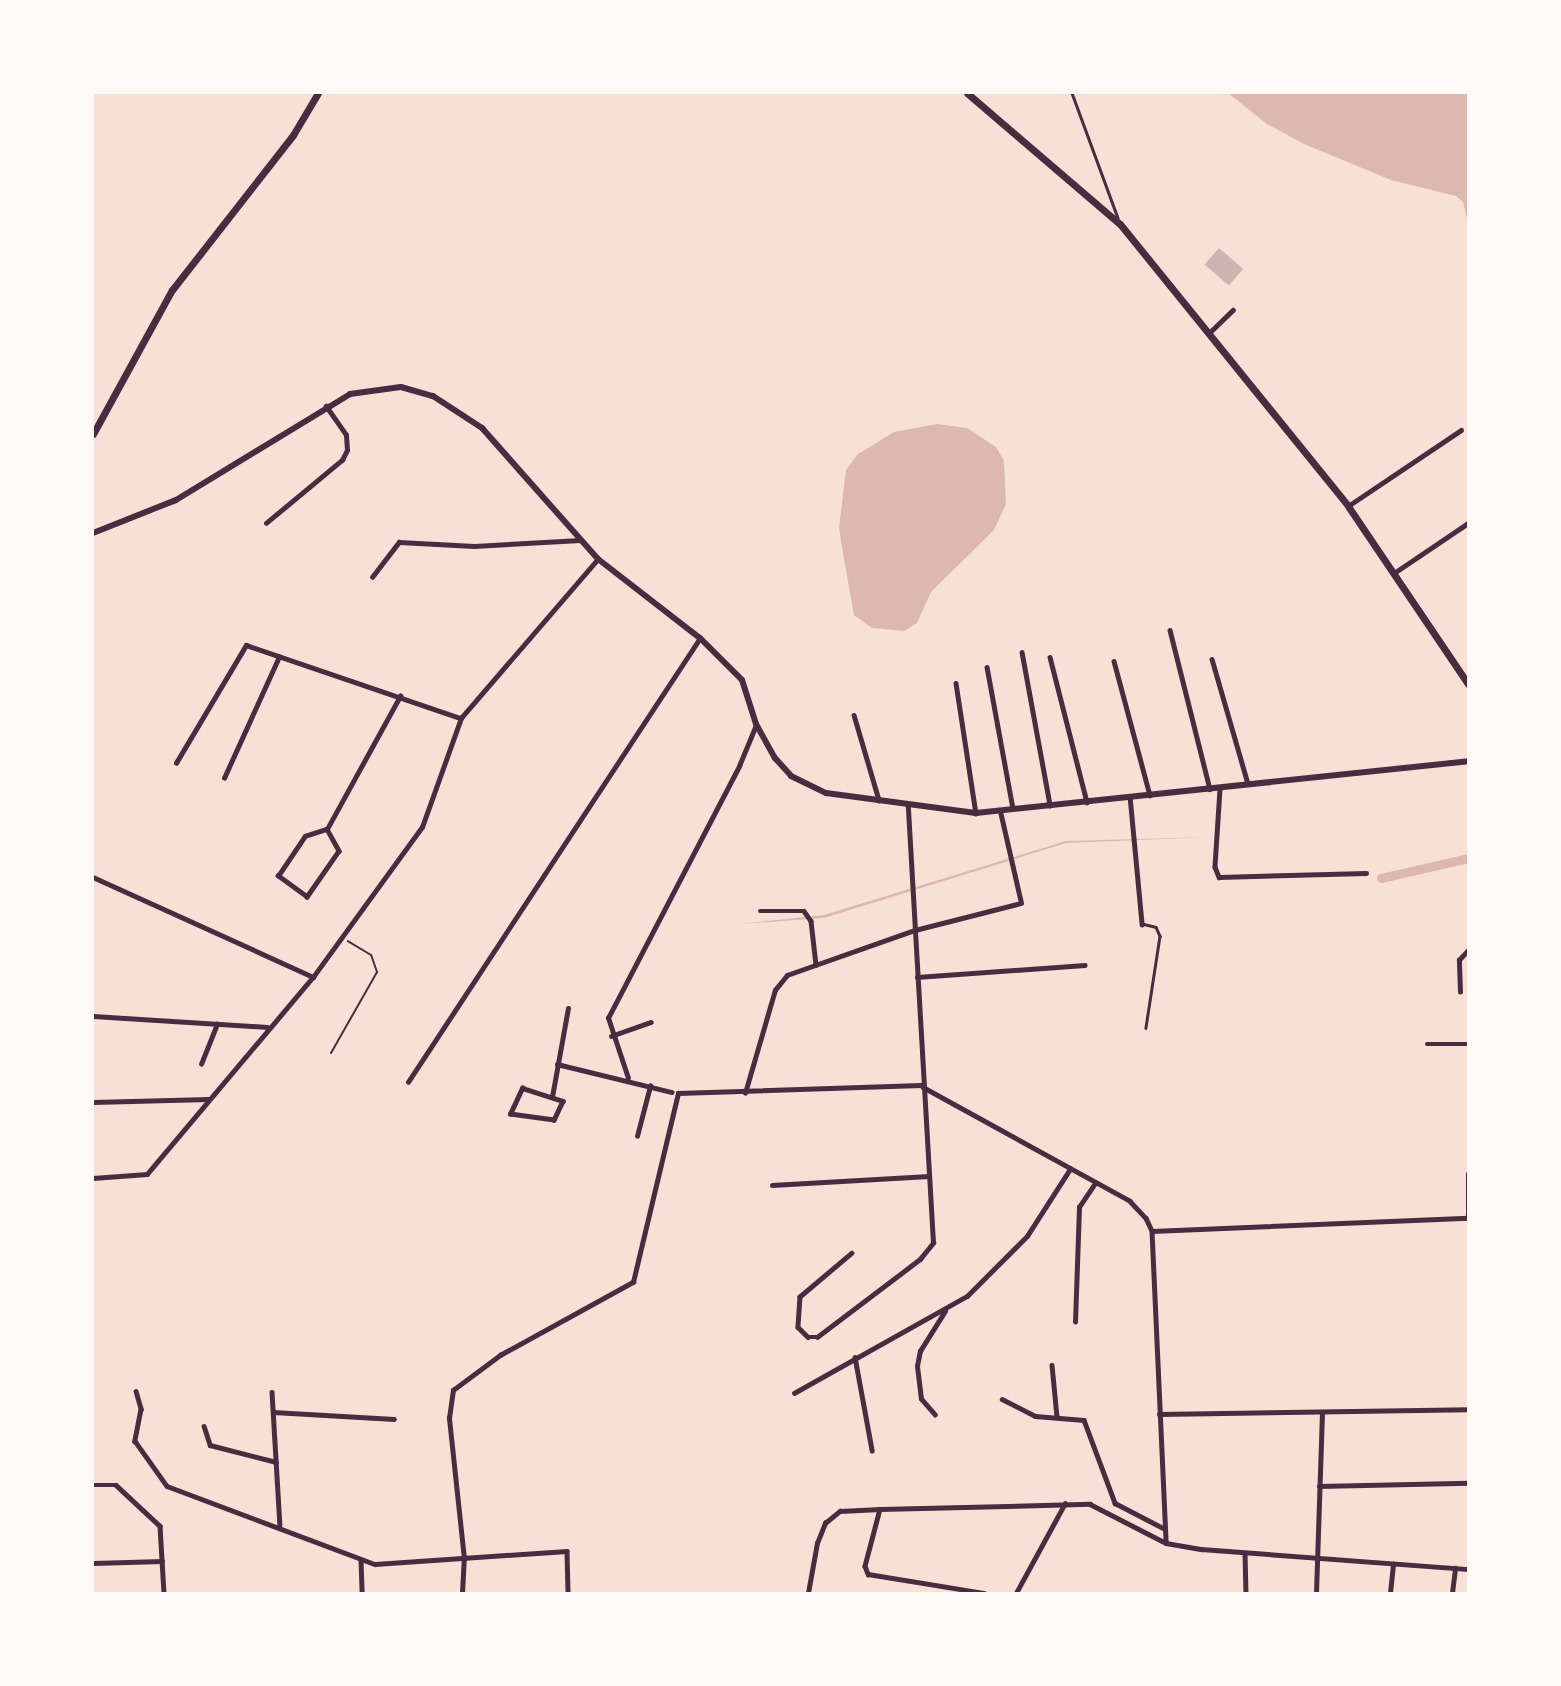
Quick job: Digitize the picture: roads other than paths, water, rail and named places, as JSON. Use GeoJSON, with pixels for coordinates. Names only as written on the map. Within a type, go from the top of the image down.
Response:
{"type":"FeatureCollection","features":[{"type":"Feature","properties":{"kind":"main road"},"geometry":{"type":"LineString","coordinates":[[93,434],[172,290],[293,135],[318,93]]}},
{"type":"Feature","properties":{"kind":"main road"},"geometry":{"type":"LineString","coordinates":[[967,93],[1120,224],[1348,506],[1468,684]]}},
{"type":"Feature","properties":{"kind":"street"},"geometry":{"type":"LineString","coordinates":[[1209,333],[1233,310]]}},
{"type":"Feature","properties":{"kind":"street"},"geometry":{"type":"LineString","coordinates":[[93,533],[176,500],[326,406],[373,388],[401,387],[433,396],[482,428],[598,559],[700,638],[742,680],[756,724],[791,776],[825,796],[976,813],[1468,761]]}},
{"type":"Feature","properties":{"kind":"street"},"geometry":{"type":"LineString","coordinates":[[267,523],[342,460],[347,450],[346,435],[326,406]]}},
{"type":"Feature","properties":{"kind":"street"},"geometry":{"type":"LineString","coordinates":[[1348,506],[1461,430]]}},
{"type":"Feature","properties":{"kind":"street"},"geometry":{"type":"LineString","coordinates":[[1393,573],[1468,523]]}},
{"type":"Feature","properties":{"kind":"street"},"geometry":{"type":"LineString","coordinates":[[372,577],[399,542],[496,545],[581,540]]}},
{"type":"Feature","properties":{"kind":"street"},"geometry":{"type":"LineString","coordinates":[[93,1178],[147,1174],[268,1027],[313,977],[344,938],[422,827],[461,718],[598,559]]}},
{"type":"Feature","properties":{"kind":"street"},"geometry":{"type":"LineString","coordinates":[[1170,631],[1210,790]]}},
{"type":"Feature","properties":{"kind":"street"},"geometry":{"type":"LineString","coordinates":[[408,1082],[700,638]]}},
{"type":"Feature","properties":{"kind":"street"},"geometry":{"type":"LineString","coordinates":[[176,763],[246,645],[461,718]]}},
{"type":"Feature","properties":{"kind":"street"},"geometry":{"type":"LineString","coordinates":[[1022,652],[1050,805]]}},
{"type":"Feature","properties":{"kind":"street"},"geometry":{"type":"LineString","coordinates":[[224,778],[279,657]]}},
{"type":"Feature","properties":{"kind":"street"},"geometry":{"type":"LineString","coordinates":[[1050,657],[1087,802]]}},
{"type":"Feature","properties":{"kind":"street"},"geometry":{"type":"LineString","coordinates":[[1212,659],[1248,785]]}},
{"type":"Feature","properties":{"kind":"street"},"geometry":{"type":"LineString","coordinates":[[1114,661],[1150,795]]}},
{"type":"Feature","properties":{"kind":"street"},"geometry":{"type":"LineString","coordinates":[[987,667],[1013,809]]}},
{"type":"Feature","properties":{"kind":"street"},"geometry":{"type":"LineString","coordinates":[[956,683],[976,813]]}},
{"type":"Feature","properties":{"kind":"street"},"geometry":{"type":"LineString","coordinates":[[327,830],[340,851],[307,897],[278,876],[305,836],[327,830],[400,696]]}},
{"type":"Feature","properties":{"kind":"street"},"geometry":{"type":"LineString","coordinates":[[853,715],[879,801]]}},
{"type":"Feature","properties":{"kind":"street"},"geometry":{"type":"LineString","coordinates":[[628,1078],[611,1036],[608,1018],[739,766],[756,724]]}},
{"type":"Feature","properties":{"kind":"street"},"geometry":{"type":"LineString","coordinates":[[1220,789],[1215,867],[1219,877],[1366,873]]}},
{"type":"Feature","properties":{"kind":"street"},"geometry":{"type":"LineString","coordinates":[[1130,796],[1142,924]]}},
{"type":"Feature","properties":{"kind":"street"},"geometry":{"type":"LineString","coordinates":[[852,1253],[800,1297],[798,1327],[808,1337],[817,1337],[928,1251],[934,1235],[921,1085],[908,805]]}},
{"type":"Feature","properties":{"kind":"street"},"geometry":{"type":"LineString","coordinates":[[745,1093],[777,984],[816,965],[915,930],[1021,903],[1000,811]]}},
{"type":"Feature","properties":{"kind":"street"},"geometry":{"type":"LineString","coordinates":[[93,877],[313,977]]}},
{"type":"Feature","properties":{"kind":"street"},"geometry":{"type":"LineString","coordinates":[[760,911],[804,911],[811,921],[816,965]]}},
{"type":"Feature","properties":{"kind":"street"},"geometry":{"type":"LineString","coordinates":[[1460,992],[1459,960],[1468,950]]}},
{"type":"Feature","properties":{"kind":"street"},"geometry":{"type":"LineString","coordinates":[[917,977],[1085,965]]}},
{"type":"Feature","properties":{"kind":"street"},"geometry":{"type":"LineString","coordinates":[[552,1097],[568,1008]]}},
{"type":"Feature","properties":{"kind":"street"},"geometry":{"type":"LineString","coordinates":[[93,1016],[268,1027]]}},
{"type":"Feature","properties":{"kind":"street"},"geometry":{"type":"LineString","coordinates":[[611,1036],[651,1022]]}},
{"type":"Feature","properties":{"kind":"street"},"geometry":{"type":"LineString","coordinates":[[201,1064],[218,1024]]}},
{"type":"Feature","properties":{"kind":"street"},"geometry":{"type":"LineString","coordinates":[[1427,1044],[1468,1044]]}},
{"type":"Feature","properties":{"kind":"street"},"geometry":{"type":"LineString","coordinates":[[557,1064],[628,1078],[672,1093]]}},
{"type":"Feature","properties":{"kind":"street"},"geometry":{"type":"LineString","coordinates":[[462,1593],[464,1559],[451,1451],[453,1390],[500,1355],[593,1302],[629,1288],[636,1269],[678,1093],[745,1093],[921,1085],[1130,1201],[1152,1231],[1166,1543]]}},
{"type":"Feature","properties":{"kind":"street"},"geometry":{"type":"LineString","coordinates":[[637,1136],[650,1086]]}},
{"type":"Feature","properties":{"kind":"street"},"geometry":{"type":"LineString","coordinates":[[522,1088],[552,1097],[563,1101],[554,1120],[510,1114],[522,1088]]}},
{"type":"Feature","properties":{"kind":"street"},"geometry":{"type":"LineString","coordinates":[[93,1102],[210,1099]]}},
{"type":"Feature","properties":{"kind":"street"},"geometry":{"type":"LineString","coordinates":[[794,1393],[967,1296],[1027,1236],[1070,1169]]}},
{"type":"Feature","properties":{"kind":"street"},"geometry":{"type":"LineString","coordinates":[[1152,1231],[1468,1218],[1468,1174]]}},
{"type":"Feature","properties":{"kind":"street"},"geometry":{"type":"LineString","coordinates":[[772,1185],[929,1176]]}},
{"type":"Feature","properties":{"kind":"street"},"geometry":{"type":"LineString","coordinates":[[1075,1322],[1079,1206],[1095,1183]]}},
{"type":"Feature","properties":{"kind":"street"},"geometry":{"type":"LineString","coordinates":[[935,1415],[921,1399],[917,1366],[919,1351],[946,1309]]}},
{"type":"Feature","properties":{"kind":"street"},"geometry":{"type":"LineString","coordinates":[[855,1357],[872,1450]]}},
{"type":"Feature","properties":{"kind":"street"},"geometry":{"type":"LineString","coordinates":[[1052,1365],[1057,1417]]}},
{"type":"Feature","properties":{"kind":"street"},"geometry":{"type":"LineString","coordinates":[[136,1391],[141,1409],[135,1441],[167,1486],[280,1525],[361,1560],[386,1565],[567,1551],[568,1593]]}},
{"type":"Feature","properties":{"kind":"street"},"geometry":{"type":"LineString","coordinates":[[272,1392],[280,1525]]}},
{"type":"Feature","properties":{"kind":"street"},"geometry":{"type":"LineString","coordinates":[[1002,1399],[1029,1414],[1084,1420],[1115,1503],[1164,1529]]}},
{"type":"Feature","properties":{"kind":"street"},"geometry":{"type":"LineString","coordinates":[[1159,1414],[1468,1409]]}},
{"type":"Feature","properties":{"kind":"street"},"geometry":{"type":"LineString","coordinates":[[273,1412],[394,1419]]}},
{"type":"Feature","properties":{"kind":"street"},"geometry":{"type":"LineString","coordinates":[[1316,1593],[1322,1413]]}},
{"type":"Feature","properties":{"kind":"street"},"geometry":{"type":"LineString","coordinates":[[204,1426],[210,1445],[276,1462]]}},
{"type":"Feature","properties":{"kind":"street"},"geometry":{"type":"LineString","coordinates":[[1319,1486],[1468,1483]]}},
{"type":"Feature","properties":{"kind":"street"},"geometry":{"type":"LineString","coordinates":[[93,1485],[116,1485],[160,1526],[164,1593]]}},
{"type":"Feature","properties":{"kind":"street"},"geometry":{"type":"LineString","coordinates":[[1016,1593],[1065,1503]]}},
{"type":"Feature","properties":{"kind":"street"},"geometry":{"type":"LineString","coordinates":[[808,1593],[817,1543],[825,1523],[840,1511],[880,1509],[1065,1503],[1095,1506],[1166,1543],[1245,1553],[1468,1569]]}},
{"type":"Feature","properties":{"kind":"street"},"geometry":{"type":"LineString","coordinates":[[880,1509],[865,1566],[868,1574],[984,1593]]}},
{"type":"Feature","properties":{"kind":"street"},"geometry":{"type":"LineString","coordinates":[[1245,1553],[1246,1593]]}},
{"type":"Feature","properties":{"kind":"street"},"geometry":{"type":"LineString","coordinates":[[93,1563],[162,1560]]}},
{"type":"Feature","properties":{"kind":"street"},"geometry":{"type":"LineString","coordinates":[[361,1560],[362,1593]]}},
{"type":"Feature","properties":{"kind":"street"},"geometry":{"type":"LineString","coordinates":[[1390,1593],[1393,1564]]}},
{"type":"Feature","properties":{"kind":"street"},"geometry":{"type":"LineString","coordinates":[[1452,1593],[1455,1568]]}},
{"type":"Feature","properties":{"kind":"lane"},"geometry":{"type":"LineString","coordinates":[[1072,93],[1120,224]]}},
{"type":"Feature","properties":{"kind":"lane"},"geometry":{"type":"LineString","coordinates":[[1142,924],[1156,927],[1160,936],[1146,1028]]}},
{"type":"Feature","properties":{"kind":"waterway"},"geometry":{"type":"LineString","coordinates":[[1381,878],[1468,858]]}}]}
